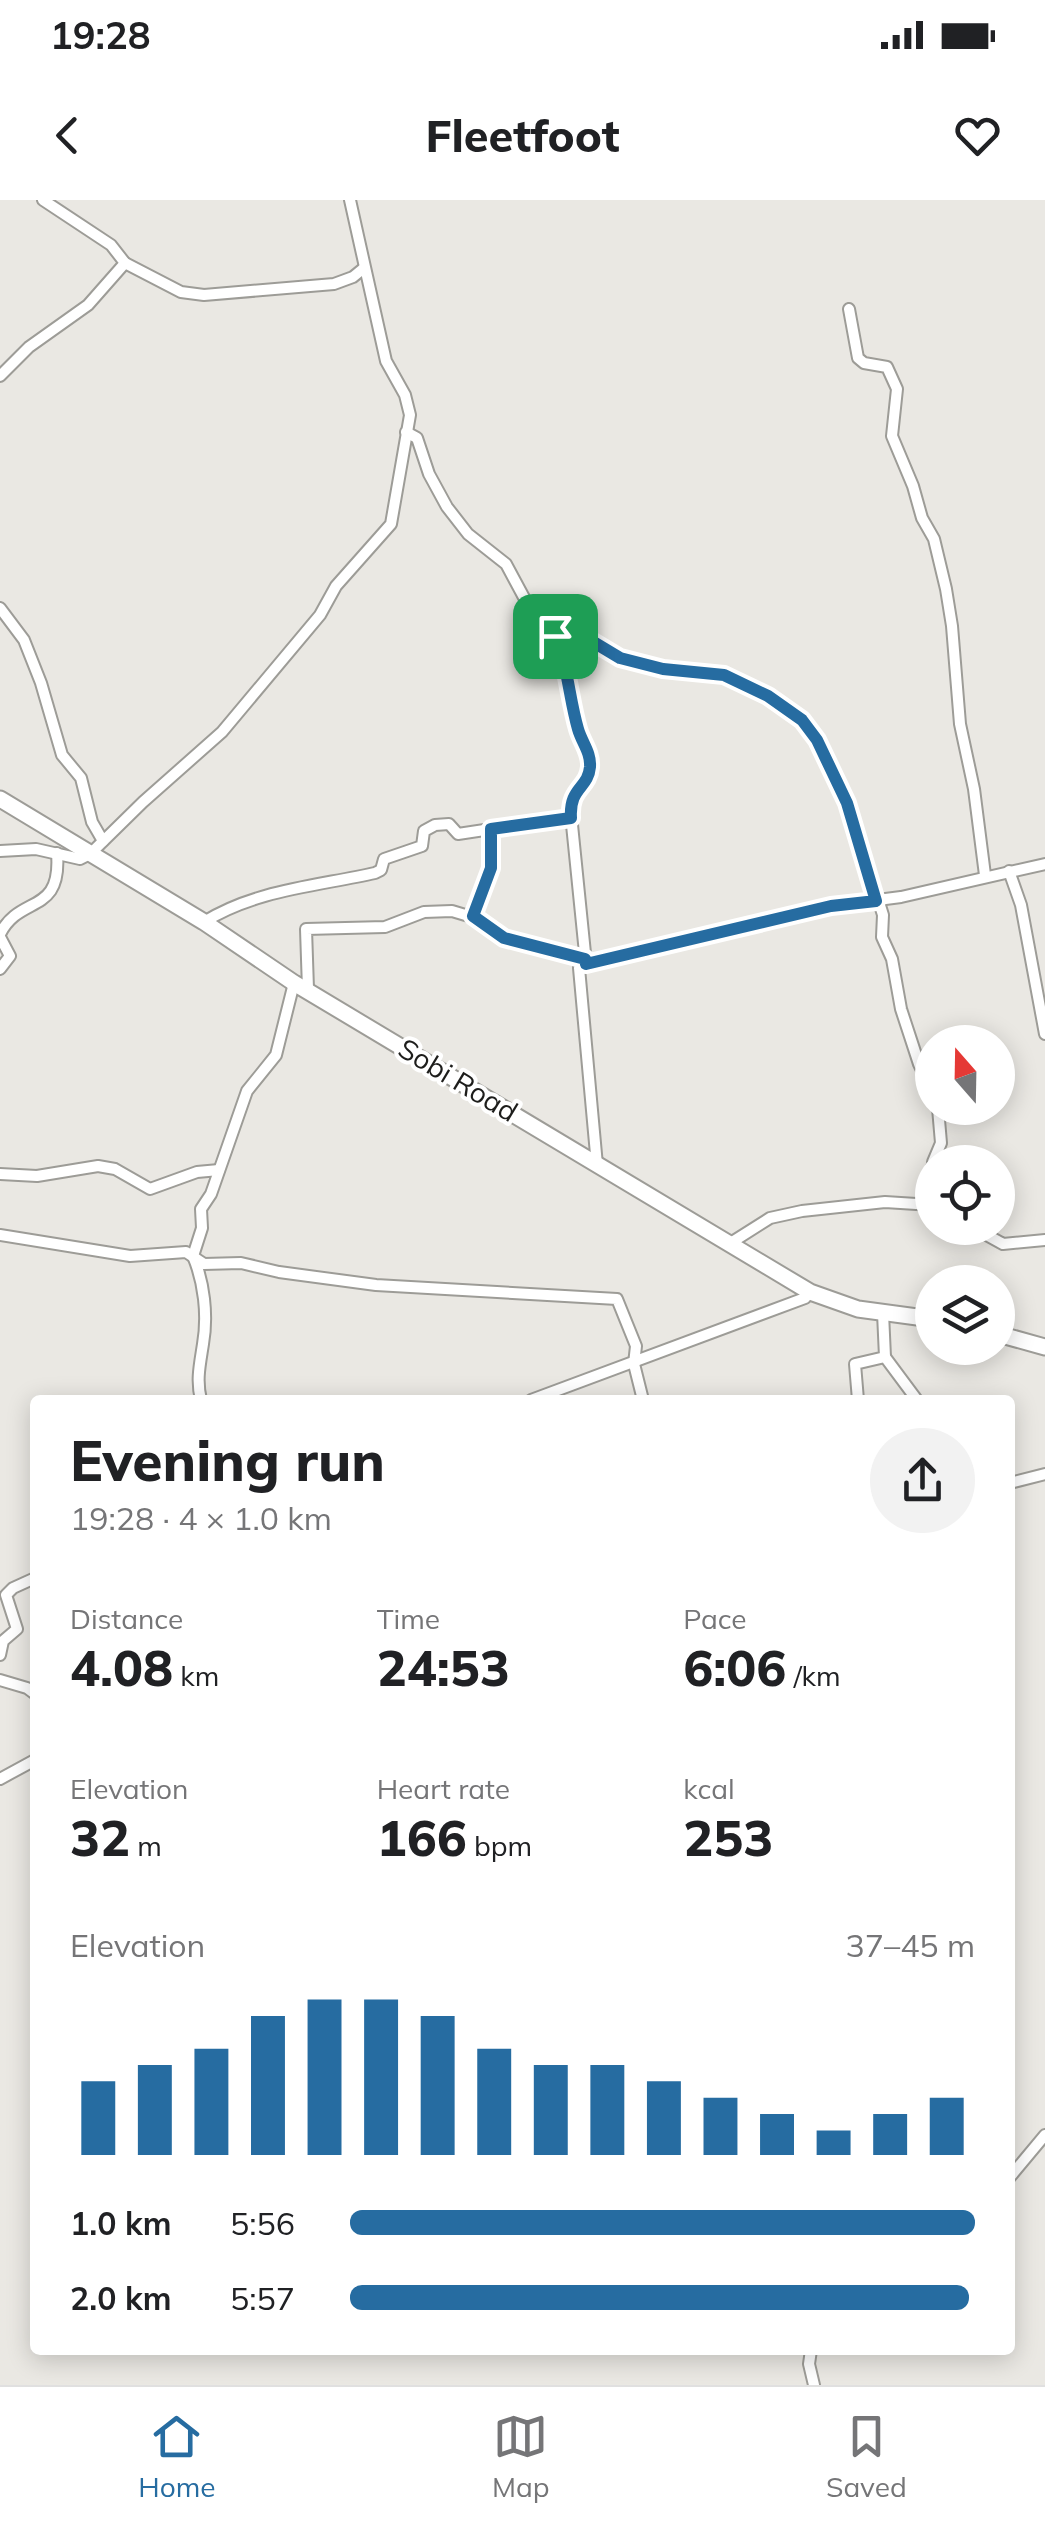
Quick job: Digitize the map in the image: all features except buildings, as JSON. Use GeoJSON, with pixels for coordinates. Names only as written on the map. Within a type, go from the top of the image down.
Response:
{"type":"FeatureCollection","features":[{"type":"Feature","properties":{"kind":"highway","name":"Sobi Road"},"geometry":{"type":"LineString","coordinates":[[0,799],[204,922],[301,986],[810,1292],[858,1309],[915,1317]]}},
{"type":"Feature","properties":{"kind":"highway"},"geometry":{"type":"LineString","coordinates":[[1015,1339],[1045,1347]]}},
{"type":"Feature","properties":{"kind":"street"},"geometry":{"type":"LineString","coordinates":[[44,200],[111,246],[124,263],[182,292],[204,295],[334,284],[364,268]]}},
{"type":"Feature","properties":{"kind":"street"},"geometry":{"type":"LineString","coordinates":[[0,851],[24,848],[80,859],[90,854],[222,732],[320,615],[336,586],[391,524],[410,416],[405,395],[386,361],[350,200]]}},
{"type":"Feature","properties":{"kind":"street"},"geometry":{"type":"LineString","coordinates":[[0,376],[29,347],[88,306],[124,263]]}},
{"type":"Feature","properties":{"kind":"street"},"geometry":{"type":"LineString","coordinates":[[849,309],[858,358],[864,363],[887,366],[897,389],[892,436],[938,556],[952,626],[960,724],[986,876]]}},
{"type":"Feature","properties":{"kind":"street"},"geometry":{"type":"LineString","coordinates":[[406,432],[417,438],[430,474],[458,523],[506,564],[535,618],[548,621],[566,661],[578,732],[586,744],[590,765],[588,778],[571,798],[586,961]]}},
{"type":"Feature","properties":{"kind":"street"},"geometry":{"type":"LineString","coordinates":[[0,608],[24,640],[62,755],[82,778],[92,822],[104,841]]}},
{"type":"Feature","properties":{"kind":"street"},"geometry":{"type":"LineString","coordinates":[[555,636],[590,640],[620,658],[663,669],[724,675],[768,696],[802,720],[817,740],[847,803],[883,916],[882,937],[892,959],[901,1009],[915,1046]]}},
{"type":"Feature","properties":{"kind":"street"},"geometry":{"type":"LineString","coordinates":[[204,922],[248,900],[375,874],[381,870],[384,859],[422,846],[424,831],[436,825],[449,824],[458,834],[571,818]]}},
{"type":"Feature","properties":{"kind":"street"},"geometry":{"type":"LineString","coordinates":[[473,916],[491,868],[491,829]]}},
{"type":"Feature","properties":{"kind":"street"},"geometry":{"type":"LineString","coordinates":[[0,968],[10,956],[0,936],[12,920],[52,891],[58,879],[57,854]]}},
{"type":"Feature","properties":{"kind":"street"},"geometry":{"type":"LineString","coordinates":[[200,1395],[198,1379],[205,1324],[202,1278],[193,1256],[202,1228],[201,1209],[211,1194],[247,1092],[276,1055],[301,986],[306,929],[385,927],[430,911],[452,911],[473,916],[504,938],[586,961],[831,906],[876,901],[1045,864]]}},
{"type":"Feature","properties":{"kind":"street"},"geometry":{"type":"LineString","coordinates":[[1010,871],[1045,1034]]}},
{"type":"Feature","properties":{"kind":"street"},"geometry":{"type":"LineString","coordinates":[[586,961],[579,968],[579,987],[598,1166]]}},
{"type":"Feature","properties":{"kind":"street"},"geometry":{"type":"LineString","coordinates":[[0,1174],[37,1176],[98,1166],[115,1169],[150,1189],[197,1172],[219,1170]]}},
{"type":"Feature","properties":{"kind":"street"},"geometry":{"type":"LineString","coordinates":[[729,1244],[770,1218],[885,1202],[915,1203]]}},
{"type":"Feature","properties":{"kind":"street"},"geometry":{"type":"LineString","coordinates":[[0,1234],[130,1256],[186,1252],[204,1264],[241,1263],[376,1285],[617,1299],[636,1346],[634,1364],[642,1395]]}},
{"type":"Feature","properties":{"kind":"street"},"geometry":{"type":"LineString","coordinates":[[1015,1243],[1045,1240]]}},
{"type":"Feature","properties":{"kind":"street"},"geometry":{"type":"LineString","coordinates":[[544,1395],[805,1298],[810,1292]]}},
{"type":"Feature","properties":{"kind":"street"},"geometry":{"type":"LineString","coordinates":[[882,1313],[884,1357],[913,1395]]}},
{"type":"Feature","properties":{"kind":"street"},"geometry":{"type":"LineString","coordinates":[[858,1395],[855,1364],[884,1357]]}},
{"type":"Feature","properties":{"kind":"street"},"geometry":{"type":"LineString","coordinates":[[1015,1482],[1045,1474]]}},
{"type":"Feature","properties":{"kind":"street"},"geometry":{"type":"LineString","coordinates":[[0,1655],[2,1642],[17,1629],[6,1595],[30,1580]]}},
{"type":"Feature","properties":{"kind":"street"},"geometry":{"type":"LineString","coordinates":[[0,1680],[30,1690]]}},
{"type":"Feature","properties":{"kind":"street"},"geometry":{"type":"LineString","coordinates":[[0,1779],[30,1763]]}},
{"type":"Feature","properties":{"kind":"street"},"geometry":{"type":"LineString","coordinates":[[1015,2171],[1045,2134]]}},
{"type":"Feature","properties":{"kind":"street"},"geometry":{"type":"LineString","coordinates":[[810,2355],[814,2385]]}},
{"type":"Feature","properties":{"kind":"route"},"geometry":{"type":"LineString","coordinates":[[555,636],[590,640],[620,658],[663,669],[724,675],[768,696],[802,720],[817,740],[847,803],[876,901],[831,906],[586,964],[585,959],[504,938],[473,916],[491,868],[491,829],[571,818],[571,798],[588,778],[589,754],[578,732],[566,661],[555,636]]}}]}
